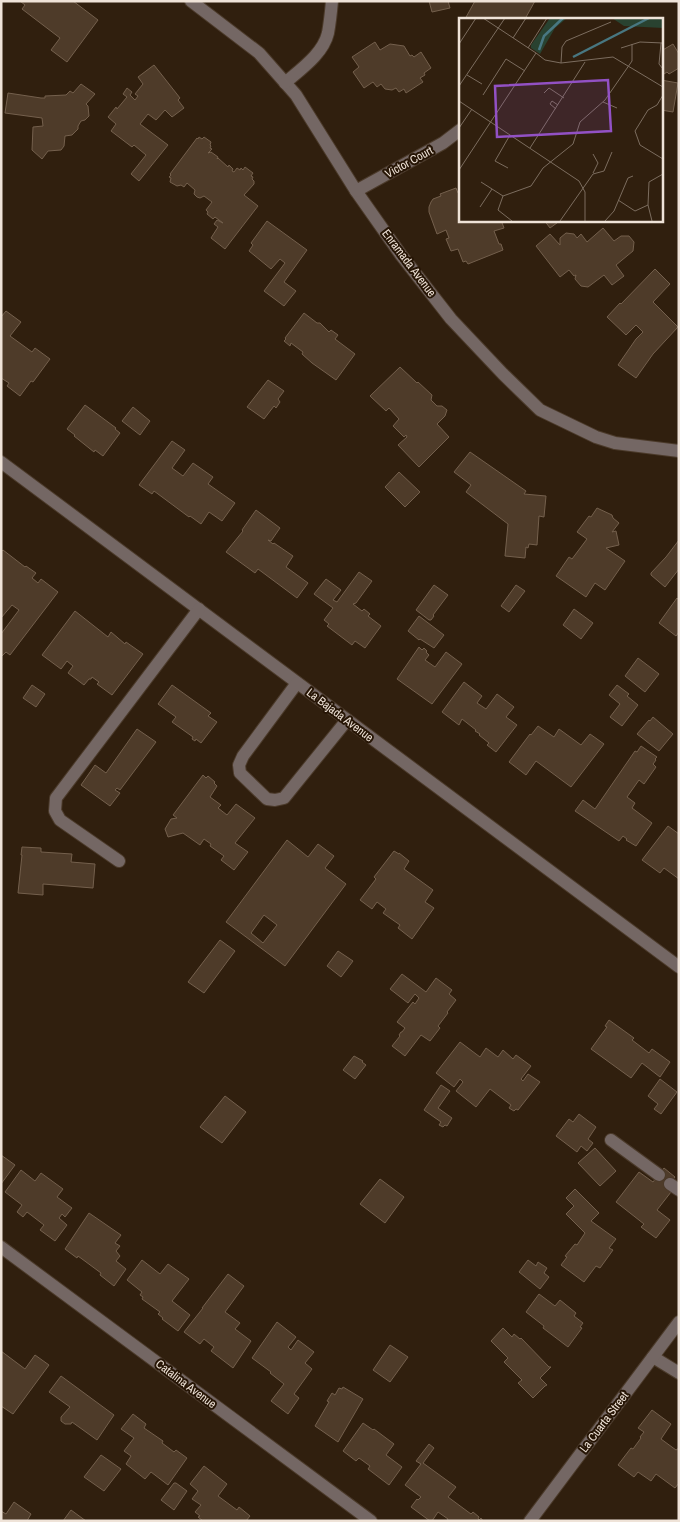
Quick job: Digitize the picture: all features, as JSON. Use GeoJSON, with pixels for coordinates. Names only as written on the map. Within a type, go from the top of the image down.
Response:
{"type":"FeatureCollection","features":[{"type":"Feature","properties":{"kind":"street","name":"Enramada Avenue"},"geometry":{"type":"LineString","coordinates":[[191,1],[259,53],[296,95],[356,191],[401,255],[451,318],[503,374],[540,410],[596,437],[615,443],[679,451]]}},
{"type":"Feature","properties":{"kind":"street"},"geometry":{"type":"LineString","coordinates":[[285,83],[308,63],[321,48],[328,34],[332,1]]}},
{"type":"Feature","properties":{"kind":"street","name":"Victor Court"},"geometry":{"type":"LineString","coordinates":[[356,191],[443,143],[459,131]]}},
{"type":"Feature","properties":{"kind":"street","name":"La Bajada Avenue"},"geometry":{"type":"LineString","coordinates":[[1,462],[679,967]]}},
{"type":"Feature","properties":{"kind":"street"},"geometry":{"type":"LineString","coordinates":[[119,862],[60,820],[56,811],[56,798],[199,609]]}},
{"type":"Feature","properties":{"kind":"street"},"geometry":{"type":"LineString","coordinates":[[297,683],[243,756],[240,765],[240,774],[267,799],[284,798],[346,720]]}},
{"type":"Feature","properties":{"kind":"street"},"geometry":{"type":"LineString","coordinates":[[611,1140],[659,1175]]}},
{"type":"Feature","properties":{"kind":"street","name":"Catalina Avenue"},"geometry":{"type":"LineString","coordinates":[[1,1247],[371,1521]]}},
{"type":"Feature","properties":{"kind":"street","name":"La Cuarta Street"},"geometry":{"type":"LineString","coordinates":[[530,1521],[679,1322]]}},
{"type":"Feature","properties":{"kind":"street"},"geometry":{"type":"LineString","coordinates":[[653,1357],[679,1373]]}},
{"type":"Feature","properties":{"kind":"building"},"geometry":{"type":"Polygon","coordinates":[[[20,1],[73,1],[98,20],[67,62],[51,50],[60,38],[22,9],[25,5],[20,1]]]}},
{"type":"Feature","properties":{"kind":"building"},"geometry":{"type":"Polygon","coordinates":[[[429,1],[448,1],[450,8],[432,12],[429,1]]]}},
{"type":"Feature","properties":{"kind":"building"},"geometry":{"type":"Polygon","coordinates":[[[475,1],[535,1],[526,18],[466,18],[475,1]]]}},
{"type":"Feature","properties":{"kind":"building"},"geometry":{"type":"Polygon","coordinates":[[[375,42],[380,50],[390,44],[404,46],[410,56],[414,57],[421,52],[431,68],[420,78],[423,82],[406,93],[404,89],[399,92],[396,88],[392,90],[385,89],[381,84],[377,87],[373,82],[364,88],[353,72],[359,67],[352,57],[375,42]]]}},
{"type":"Feature","properties":{"kind":"building"},"geometry":{"type":"Polygon","coordinates":[[[673,44],[679,54],[679,68],[669,74],[667,72],[662,75],[662,50],[673,44]]]}},
{"type":"Feature","properties":{"kind":"building"},"geometry":{"type":"Polygon","coordinates":[[[154,65],[180,98],[178,100],[184,108],[172,117],[165,110],[156,120],[148,114],[140,124],[168,145],[139,181],[131,174],[146,155],[111,131],[116,124],[108,117],[127,97],[123,94],[127,88],[132,92],[130,95],[135,100],[138,96],[135,94],[143,84],[138,77],[154,65]]]}},
{"type":"Feature","properties":{"kind":"building"},"geometry":{"type":"Polygon","coordinates":[[[662,80],[678,83],[673,112],[662,110],[662,80]]]}},
{"type":"Feature","properties":{"kind":"building"},"geometry":{"type":"Polygon","coordinates":[[[81,84],[95,94],[86,104],[89,116],[81,121],[78,129],[72,135],[65,136],[64,146],[61,150],[48,151],[42,159],[32,150],[33,127],[43,126],[42,118],[5,113],[8,93],[45,98],[45,96],[66,95],[70,91],[73,93],[81,84]]]}},
{"type":"Feature","properties":{"kind":"building"},"geometry":{"type":"Polygon","coordinates":[[[199,137],[202,139],[204,137],[211,142],[210,148],[212,149],[208,153],[211,152],[228,167],[229,165],[233,169],[232,171],[234,172],[237,168],[243,170],[245,167],[253,173],[251,176],[253,177],[254,184],[244,195],[258,206],[225,249],[211,238],[218,227],[214,224],[217,220],[223,223],[207,214],[206,210],[212,202],[204,196],[197,197],[194,194],[195,190],[187,183],[184,187],[170,182],[170,174],[199,137]]]}},
{"type":"Feature","properties":{"kind":"building"},"geometry":{"type":"Polygon","coordinates":[[[456,188],[459,192],[459,221],[501,221],[504,228],[494,231],[503,250],[468,264],[466,261],[463,262],[458,249],[451,251],[446,239],[449,238],[446,230],[437,234],[429,212],[431,202],[433,199],[441,196],[440,194],[456,188]]]}},
{"type":"Feature","properties":{"kind":"building"},"geometry":{"type":"Polygon","coordinates":[[[267,221],[307,250],[284,282],[296,291],[284,306],[264,291],[285,263],[280,259],[271,269],[249,251],[253,245],[251,243],[267,221]]]}},
{"type":"Feature","properties":{"kind":"building"},"geometry":{"type":"Polygon","coordinates":[[[545,221],[560,221],[550,228],[545,221]]]}},
{"type":"Feature","properties":{"kind":"building"},"geometry":{"type":"Polygon","coordinates":[[[603,228],[614,241],[621,236],[629,236],[634,242],[633,251],[616,265],[624,276],[612,285],[604,275],[588,287],[581,286],[575,279],[576,275],[574,276],[569,270],[560,277],[536,246],[550,234],[560,245],[560,238],[566,233],[574,234],[577,238],[581,234],[587,242],[603,228]]]}},
{"type":"Feature","properties":{"kind":"building"},"geometry":{"type":"Polygon","coordinates":[[[655,269],[670,284],[653,302],[678,327],[653,354],[636,378],[618,365],[643,332],[636,325],[626,335],[607,317],[655,269]]]}},
{"type":"Feature","properties":{"kind":"building"},"geometry":{"type":"Polygon","coordinates":[[[6,311],[21,322],[10,336],[32,352],[35,348],[50,359],[20,396],[7,386],[9,383],[1,378],[1,317],[6,311]]]}},
{"type":"Feature","properties":{"kind":"building"},"geometry":{"type":"Polygon","coordinates":[[[304,313],[317,323],[320,323],[329,332],[331,330],[338,335],[335,339],[355,354],[336,380],[312,363],[302,354],[303,352],[291,343],[290,346],[284,341],[304,313]]]}},
{"type":"Feature","properties":{"kind":"building"},"geometry":{"type":"Polygon","coordinates":[[[400,367],[432,395],[431,400],[437,406],[442,406],[447,410],[445,416],[437,424],[449,437],[419,467],[398,445],[407,437],[406,435],[404,437],[393,426],[399,419],[389,408],[386,411],[370,396],[400,367]]]}},
{"type":"Feature","properties":{"kind":"building"},"geometry":{"type":"Polygon","coordinates":[[[268,380],[284,391],[278,399],[280,402],[276,408],[274,406],[264,419],[247,407],[268,380]]]}},
{"type":"Feature","properties":{"kind":"building"},"geometry":{"type":"Polygon","coordinates":[[[85,405],[120,433],[103,456],[95,450],[94,452],[67,429],[85,405]]]}},
{"type":"Feature","properties":{"kind":"building"},"geometry":{"type":"Polygon","coordinates":[[[133,407],[150,421],[140,435],[122,421],[133,407]]]}},
{"type":"Feature","properties":{"kind":"building"},"geometry":{"type":"Polygon","coordinates":[[[172,441],[185,450],[172,468],[183,476],[193,463],[213,477],[208,484],[235,503],[222,521],[209,512],[201,524],[154,491],[152,494],[139,485],[172,441]]]}},
{"type":"Feature","properties":{"kind":"building"},"geometry":{"type":"Polygon","coordinates":[[[470,452],[526,491],[524,494],[546,496],[544,517],[539,516],[537,545],[529,544],[528,548],[526,547],[525,558],[505,556],[508,524],[466,492],[471,485],[454,472],[470,452]]]}},
{"type":"Feature","properties":{"kind":"building"},"geometry":{"type":"Polygon","coordinates":[[[399,472],[420,492],[405,507],[385,487],[399,472]]]}},
{"type":"Feature","properties":{"kind":"building"},"geometry":{"type":"Polygon","coordinates":[[[597,508],[612,515],[619,523],[612,532],[616,531],[619,545],[606,548],[625,561],[605,590],[595,583],[586,597],[556,576],[569,557],[572,559],[587,539],[577,532],[597,508]]]}},
{"type":"Feature","properties":{"kind":"building"},"geometry":{"type":"Polygon","coordinates":[[[256,510],[280,528],[271,541],[268,540],[293,556],[286,567],[308,583],[297,598],[258,569],[255,573],[226,552],[243,531],[256,510]]]}},
{"type":"Feature","properties":{"kind":"building"},"geometry":{"type":"Polygon","coordinates":[[[679,540],[679,569],[665,587],[651,573],[679,540]]]}},
{"type":"Feature","properties":{"kind":"building"},"geometry":{"type":"Polygon","coordinates":[[[3,550],[36,573],[32,578],[38,583],[41,579],[58,592],[10,655],[6,652],[1,657],[1,634],[19,610],[12,605],[1,618],[1,552],[3,550]]]}},
{"type":"Feature","properties":{"kind":"building"},"geometry":{"type":"Polygon","coordinates":[[[359,572],[372,581],[356,603],[353,604],[362,611],[364,609],[370,614],[368,616],[381,626],[365,648],[355,641],[352,645],[327,626],[329,624],[324,620],[333,608],[314,594],[326,579],[341,590],[333,600],[337,602],[359,572]]]}},
{"type":"Feature","properties":{"kind":"building"},"geometry":{"type":"Polygon","coordinates":[[[434,585],[448,595],[431,620],[429,620],[416,610],[434,585]]]}},
{"type":"Feature","properties":{"kind":"building"},"geometry":{"type":"Polygon","coordinates":[[[516,585],[525,591],[509,612],[501,606],[516,585]]]}},
{"type":"Feature","properties":{"kind":"building"},"geometry":{"type":"Polygon","coordinates":[[[677,598],[679,600],[679,632],[676,636],[659,623],[677,598]]]}},
{"type":"Feature","properties":{"kind":"building"},"geometry":{"type":"Polygon","coordinates":[[[574,609],[593,623],[581,639],[563,625],[574,609]]]}},
{"type":"Feature","properties":{"kind":"building"},"geometry":{"type":"Polygon","coordinates":[[[75,611],[108,637],[111,632],[125,644],[126,642],[143,654],[112,695],[97,684],[99,682],[92,677],[84,685],[68,673],[73,666],[67,661],[61,669],[42,655],[75,611]]]}},
{"type":"Feature","properties":{"kind":"building"},"geometry":{"type":"Polygon","coordinates":[[[419,616],[444,635],[434,648],[419,640],[408,631],[419,616]]]}},
{"type":"Feature","properties":{"kind":"building"},"geometry":{"type":"Polygon","coordinates":[[[419,647],[427,651],[429,655],[425,660],[435,667],[446,652],[462,664],[432,704],[397,679],[419,647]]]}},
{"type":"Feature","properties":{"kind":"building"},"geometry":{"type":"Polygon","coordinates":[[[638,658],[659,674],[645,692],[625,676],[638,658]]]}},
{"type":"Feature","properties":{"kind":"building"},"geometry":{"type":"Polygon","coordinates":[[[464,682],[482,696],[477,703],[486,709],[497,694],[514,707],[506,717],[517,725],[496,752],[487,745],[489,743],[476,730],[462,719],[459,725],[442,712],[464,682]]]}},
{"type":"Feature","properties":{"kind":"building"},"geometry":{"type":"Polygon","coordinates":[[[32,685],[45,694],[36,707],[23,698],[32,685]]]}},
{"type":"Feature","properties":{"kind":"building"},"geometry":{"type":"Polygon","coordinates":[[[172,685],[211,713],[208,716],[217,722],[201,743],[196,739],[195,741],[192,739],[193,737],[172,722],[176,717],[158,704],[172,685]]]}},
{"type":"Feature","properties":{"kind":"building"},"geometry":{"type":"Polygon","coordinates":[[[617,685],[629,694],[627,696],[638,705],[622,726],[610,717],[620,704],[609,695],[617,685]]]}},
{"type":"Feature","properties":{"kind":"building"},"geometry":{"type":"Polygon","coordinates":[[[653,717],[673,734],[659,751],[637,734],[653,717]]]}},
{"type":"Feature","properties":{"kind":"building"},"geometry":{"type":"Polygon","coordinates":[[[538,726],[554,737],[559,729],[581,745],[590,734],[604,744],[571,787],[536,761],[526,775],[509,762],[538,726]]]}},
{"type":"Feature","properties":{"kind":"building"},"geometry":{"type":"Polygon","coordinates":[[[137,729],[156,742],[120,790],[117,788],[115,790],[120,793],[110,806],[81,785],[95,765],[106,773],[137,729]]]}},
{"type":"Feature","properties":{"kind":"building"},"geometry":{"type":"Polygon","coordinates":[[[641,746],[657,757],[653,764],[656,767],[644,784],[639,780],[627,797],[635,803],[632,808],[652,823],[636,846],[623,836],[619,841],[575,811],[583,800],[595,809],[635,751],[637,752],[641,746]]]}},
{"type":"Feature","properties":{"kind":"building"},"geometry":{"type":"Polygon","coordinates":[[[203,775],[206,778],[208,776],[217,786],[210,797],[221,805],[218,808],[227,815],[236,804],[255,818],[235,843],[248,852],[234,870],[221,860],[224,856],[204,839],[200,845],[183,833],[168,837],[165,829],[171,819],[177,818],[173,815],[203,775]]]}},
{"type":"Feature","properties":{"kind":"building"},"geometry":{"type":"Polygon","coordinates":[[[668,826],[679,834],[679,879],[664,868],[660,873],[642,860],[668,826]]]}},
{"type":"Feature","properties":{"kind":"building"},"geometry":{"type":"Polygon","coordinates":[[[287,840],[308,857],[318,844],[334,856],[325,868],[346,884],[285,966],[226,922],[287,840]],[[264,915],[251,933],[263,943],[277,925],[264,915]]]}},
{"type":"Feature","properties":{"kind":"building"},"geometry":{"type":"Polygon","coordinates":[[[22,847],[41,848],[41,852],[72,854],[71,862],[95,864],[93,888],[43,884],[43,895],[18,893],[22,847]]]}},
{"type":"Feature","properties":{"kind":"building"},"geometry":{"type":"Polygon","coordinates":[[[394,851],[409,861],[404,869],[433,890],[425,902],[434,908],[412,939],[398,928],[400,925],[383,913],[386,909],[377,902],[372,909],[360,900],[376,879],[374,877],[394,851]]]}},
{"type":"Feature","properties":{"kind":"building"},"geometry":{"type":"Polygon","coordinates":[[[220,940],[235,951],[204,993],[188,982],[220,940]]]}},
{"type":"Feature","properties":{"kind":"building"},"geometry":{"type":"Polygon","coordinates":[[[338,951],[353,961],[341,977],[327,966],[338,951]]]}},
{"type":"Feature","properties":{"kind":"building"},"geometry":{"type":"Polygon","coordinates":[[[402,974],[426,992],[436,978],[452,990],[449,994],[456,1000],[430,1041],[421,1035],[405,1056],[392,1046],[405,1028],[397,1022],[413,1002],[415,1004],[419,998],[415,994],[408,1003],[390,989],[402,974]]]}},
{"type":"Feature","properties":{"kind":"building"},"geometry":{"type":"Polygon","coordinates":[[[609,1020],[634,1038],[632,1040],[649,1053],[652,1049],[670,1062],[660,1077],[642,1063],[631,1078],[591,1049],[607,1027],[605,1026],[609,1020]]]}},
{"type":"Feature","properties":{"kind":"building"},"geometry":{"type":"Polygon","coordinates":[[[460,1042],[480,1057],[486,1048],[498,1057],[503,1050],[513,1059],[516,1055],[531,1066],[521,1079],[523,1081],[528,1074],[540,1082],[518,1110],[514,1111],[509,1108],[511,1105],[490,1089],[476,1107],[456,1091],[463,1082],[460,1079],[454,1087],[436,1073],[460,1042]]]}},
{"type":"Feature","properties":{"kind":"building"},"geometry":{"type":"Polygon","coordinates":[[[354,1056],[366,1065],[355,1079],[343,1070],[354,1056]]]}},
{"type":"Feature","properties":{"kind":"building"},"geometry":{"type":"Polygon","coordinates":[[[660,1079],[677,1092],[661,1114],[654,1109],[658,1104],[648,1096],[660,1079]]]}},
{"type":"Feature","properties":{"kind":"building"},"geometry":{"type":"Polygon","coordinates":[[[441,1085],[450,1091],[438,1108],[452,1118],[447,1126],[443,1127],[439,1125],[441,1122],[424,1110],[441,1085]]]}},
{"type":"Feature","properties":{"kind":"building"},"geometry":{"type":"Polygon","coordinates":[[[225,1096],[246,1112],[222,1143],[200,1127],[225,1096]]]}},
{"type":"Feature","properties":{"kind":"building"},"geometry":{"type":"Polygon","coordinates":[[[579,1114],[596,1127],[588,1139],[593,1143],[587,1151],[581,1146],[577,1152],[556,1136],[569,1119],[573,1122],[579,1114]]]}},
{"type":"Feature","properties":{"kind":"building"},"geometry":{"type":"Polygon","coordinates":[[[595,1148],[616,1171],[600,1186],[578,1163],[595,1148]]]}},
{"type":"Feature","properties":{"kind":"building"},"geometry":{"type":"Polygon","coordinates":[[[1,1155],[15,1165],[1,1184],[1,1155]]]}},
{"type":"Feature","properties":{"kind":"building"},"geometry":{"type":"Polygon","coordinates":[[[664,1168],[675,1177],[666,1188],[671,1192],[657,1210],[670,1220],[656,1238],[641,1227],[644,1224],[616,1202],[639,1172],[653,1182],[664,1168]]]}},
{"type":"Feature","properties":{"kind":"building"},"geometry":{"type":"Polygon","coordinates":[[[21,1170],[35,1181],[41,1173],[63,1189],[57,1197],[72,1208],[65,1217],[62,1214],[59,1218],[67,1225],[55,1241],[40,1230],[44,1225],[31,1215],[27,1212],[23,1217],[17,1212],[22,1205],[5,1192],[21,1170]]]}},
{"type":"Feature","properties":{"kind":"building"},"geometry":{"type":"Polygon","coordinates":[[[380,1179],[404,1197],[385,1223],[360,1204],[380,1179]]]}},
{"type":"Feature","properties":{"kind":"building"},"geometry":{"type":"Polygon","coordinates":[[[575,1189],[599,1213],[591,1221],[616,1239],[609,1248],[613,1250],[600,1268],[596,1266],[584,1282],[561,1265],[567,1257],[565,1256],[575,1244],[577,1245],[585,1233],[566,1214],[574,1206],[566,1198],[575,1189]]]}},
{"type":"Feature","properties":{"kind":"building"},"geometry":{"type":"Polygon","coordinates":[[[89,1213],[121,1235],[115,1243],[120,1246],[116,1251],[120,1256],[116,1261],[126,1269],[114,1286],[100,1275],[101,1273],[65,1249],[89,1213]]]}},
{"type":"Feature","properties":{"kind":"building"},"geometry":{"type":"Polygon","coordinates":[[[142,1260],[160,1274],[168,1264],[189,1279],[172,1301],[190,1315],[178,1331],[162,1319],[158,1314],[160,1312],[142,1299],[143,1297],[140,1295],[142,1292],[127,1280],[142,1260]]]}},
{"type":"Feature","properties":{"kind":"building"},"geometry":{"type":"Polygon","coordinates":[[[528,1260],[536,1266],[538,1262],[547,1268],[544,1273],[549,1277],[540,1289],[519,1272],[528,1260]]]}},
{"type":"Feature","properties":{"kind":"building"},"geometry":{"type":"Polygon","coordinates":[[[228,1274],[244,1286],[225,1312],[240,1323],[235,1329],[251,1341],[233,1368],[211,1351],[214,1347],[204,1339],[200,1344],[184,1332],[228,1274]]]}},
{"type":"Feature","properties":{"kind":"building"},"geometry":{"type":"Polygon","coordinates":[[[539,1294],[555,1306],[560,1300],[576,1313],[574,1316],[583,1323],[580,1327],[582,1328],[568,1347],[526,1312],[539,1294]]]}},
{"type":"Feature","properties":{"kind":"building"},"geometry":{"type":"Polygon","coordinates":[[[277,1322],[296,1337],[288,1347],[291,1350],[298,1340],[314,1352],[305,1363],[312,1369],[294,1394],[299,1398],[288,1414],[271,1401],[284,1384],[252,1358],[277,1322]]]}},
{"type":"Feature","properties":{"kind":"building"},"geometry":{"type":"Polygon","coordinates":[[[503,1328],[512,1337],[514,1334],[521,1338],[551,1367],[540,1378],[547,1385],[533,1398],[518,1383],[522,1380],[504,1362],[508,1358],[491,1341],[503,1328]]]}},
{"type":"Feature","properties":{"kind":"building"},"geometry":{"type":"Polygon","coordinates":[[[390,1345],[408,1357],[390,1382],[373,1370],[390,1345]]]}},
{"type":"Feature","properties":{"kind":"building"},"geometry":{"type":"Polygon","coordinates":[[[1,1351],[25,1369],[35,1355],[49,1365],[13,1414],[1,1406],[1,1351]]]}},
{"type":"Feature","properties":{"kind":"building"},"geometry":{"type":"Polygon","coordinates":[[[61,1376],[114,1415],[97,1440],[72,1422],[71,1424],[65,1424],[61,1421],[61,1417],[70,1407],[49,1392],[61,1376]]]}},
{"type":"Feature","properties":{"kind":"building"},"geometry":{"type":"Polygon","coordinates":[[[343,1387],[363,1399],[338,1442],[315,1426],[332,1393],[335,1395],[339,1388],[342,1389],[343,1387]]]}},
{"type":"Feature","properties":{"kind":"building"},"geometry":{"type":"Polygon","coordinates":[[[652,1410],[671,1424],[661,1439],[676,1450],[679,1448],[679,1483],[675,1488],[656,1474],[651,1481],[638,1472],[634,1477],[618,1465],[641,1438],[644,1432],[638,1428],[652,1410]]]}},
{"type":"Feature","properties":{"kind":"building"},"geometry":{"type":"Polygon","coordinates":[[[133,1414],[146,1424],[144,1428],[163,1441],[162,1443],[174,1452],[176,1450],[187,1458],[168,1485],[151,1472],[145,1479],[126,1464],[131,1456],[124,1451],[134,1438],[121,1429],[133,1414]]]}},
{"type":"Feature","properties":{"kind":"building"},"geometry":{"type":"Polygon","coordinates":[[[363,1423],[394,1444],[386,1455],[402,1467],[389,1485],[368,1469],[370,1466],[359,1458],[356,1461],[343,1451],[363,1423]]]}},
{"type":"Feature","properties":{"kind":"building"},"geometry":{"type":"Polygon","coordinates":[[[429,1444],[434,1448],[423,1463],[456,1487],[448,1497],[471,1514],[473,1512],[479,1517],[479,1520],[481,1518],[483,1521],[447,1521],[448,1519],[438,1512],[430,1521],[411,1507],[421,1497],[405,1485],[421,1464],[416,1461],[429,1444]]]}},
{"type":"Feature","properties":{"kind":"building"},"geometry":{"type":"Polygon","coordinates":[[[101,1455],[121,1469],[104,1491],[84,1477],[101,1455]]]}},
{"type":"Feature","properties":{"kind":"building"},"geometry":{"type":"Polygon","coordinates":[[[204,1466],[227,1484],[218,1496],[237,1510],[239,1507],[250,1516],[246,1521],[203,1521],[198,1517],[200,1516],[195,1512],[201,1505],[192,1499],[198,1491],[190,1484],[204,1466]]]}},
{"type":"Feature","properties":{"kind":"building"},"geometry":{"type":"Polygon","coordinates":[[[174,1483],[187,1491],[174,1510],[161,1500],[174,1483]]]}},
{"type":"Feature","properties":{"kind":"building"},"geometry":{"type":"Polygon","coordinates":[[[14,1502],[31,1514],[27,1521],[1,1521],[1,1511],[6,1514],[14,1502]]]}},
{"type":"Feature","properties":{"kind":"building"},"geometry":{"type":"Polygon","coordinates":[[[71,1510],[86,1521],[63,1521],[71,1510]]]}}]}
